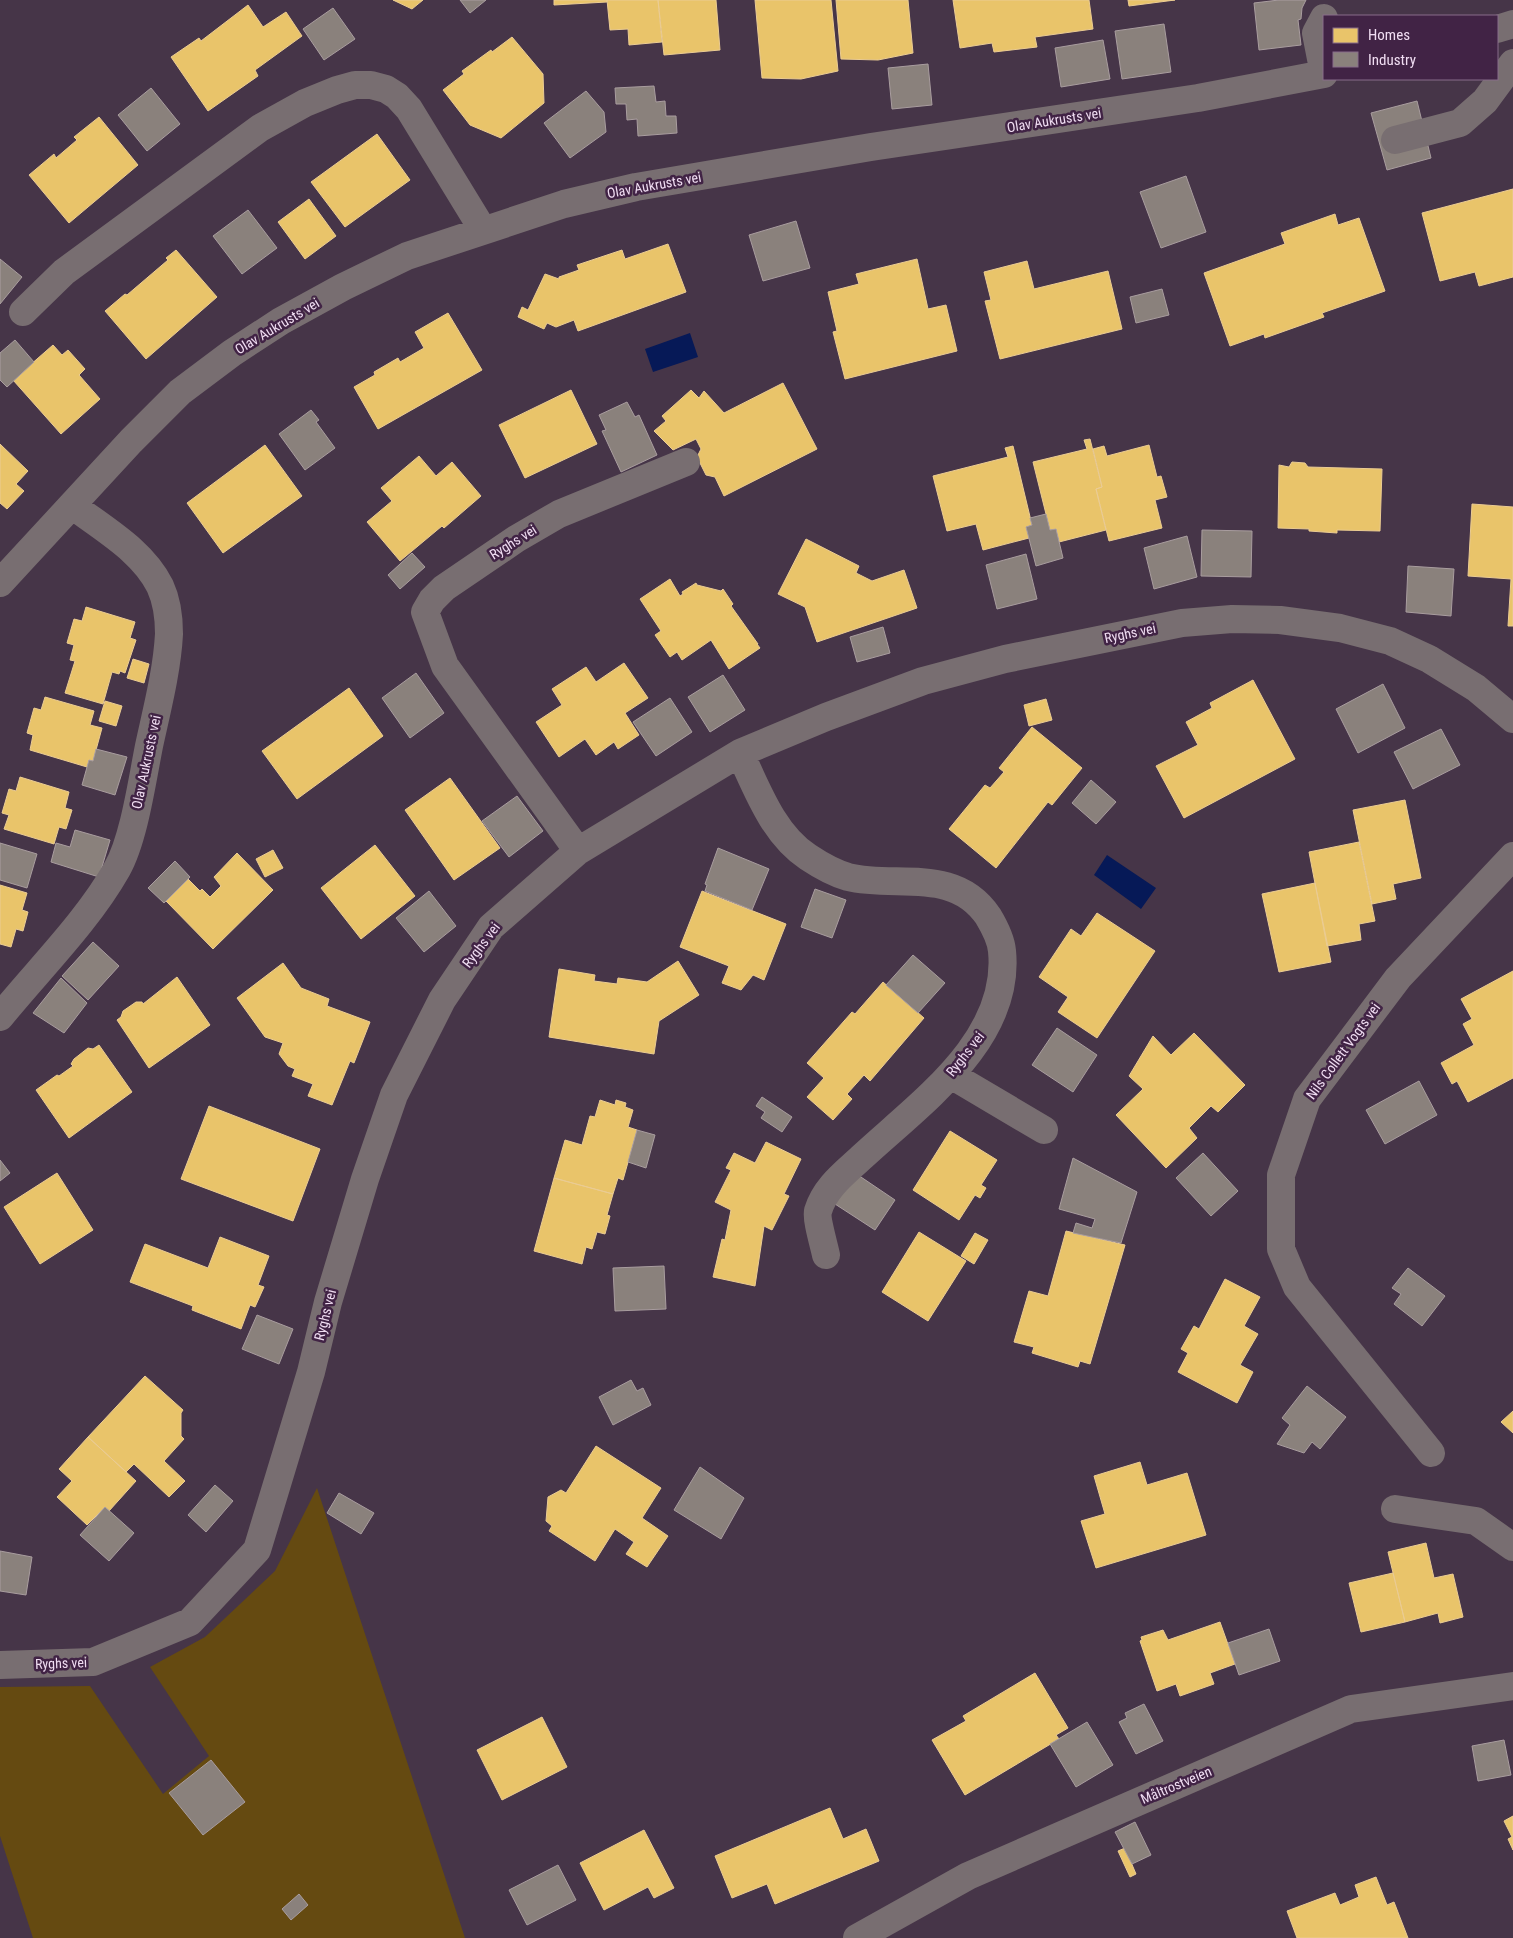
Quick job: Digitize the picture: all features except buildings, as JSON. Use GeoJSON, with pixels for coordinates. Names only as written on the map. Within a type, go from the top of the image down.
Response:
{"type":"FeatureCollection","features":[{"type":"Feature","properties":{"kind":"street"},"geometry":{"type":"LineString","coordinates":[[1326,15],[1334,0]]}},
{"type":"Feature","properties":{"kind":"street"},"geometry":{"type":"LineString","coordinates":[[1323,21],[1316,34],[1323,69]]}},
{"type":"Feature","properties":{"kind":"street"},"geometry":{"type":"LineString","coordinates":[[1498,29],[1513,24]]}},
{"type":"Feature","properties":{"kind":"street"},"geometry":{"type":"LineString","coordinates":[[1395,140],[1460,123],[1485,101],[1513,63]]}},
{"type":"Feature","properties":{"kind":"street","name":"Olav Aukrusts vei"},"geometry":{"type":"LineString","coordinates":[[0,583],[131,441],[180,392],[232,353],[281,321],[343,286],[407,256],[564,204],[636,187],[872,147],[1198,98],[1323,74]]}},
{"type":"Feature","properties":{"kind":"street"},"geometry":{"type":"LineString","coordinates":[[22,312],[64,272],[260,128],[305,104],[337,90],[355,85],[371,85],[386,89],[397,96],[408,109],[483,230]]}},
{"type":"Feature","properties":{"kind":"street","name":"Ryghs vei"},"geometry":{"type":"LineString","coordinates":[[578,851],[445,666],[425,612],[432,600],[444,588],[479,563],[558,514],[686,462]]}},
{"type":"Feature","properties":{"kind":"street","name":"Olav Aukrusts vei"},"geometry":{"type":"LineString","coordinates":[[0,1017],[101,896],[118,867],[132,830],[165,664],[169,634],[168,609],[160,587],[148,566],[131,550],[72,505]]}},
{"type":"Feature","properties":{"kind":"street","name":"Ryghs vei"},"geometry":{"type":"LineString","coordinates":[[0,1665],[93,1662],[190,1622],[257,1550],[311,1372],[328,1302],[365,1178],[394,1095],[442,1000],[491,927],[578,851],[740,753],[826,717],[923,681],[1006,659],[1182,622],[1232,619],[1280,620],[1340,628],[1390,641],[1429,658],[1476,688],[1513,719]]}},
{"type":"Feature","properties":{"kind":"street","name":"Ryghs vei"},"geometry":{"type":"LineString","coordinates":[[740,753],[765,807],[785,835],[806,855],[848,877],[936,884],[961,892],[980,905],[994,926],[1002,951],[1001,978],[996,1004],[976,1045],[950,1075],[832,1185],[817,1212],[826,1255]]}},
{"type":"Feature","properties":{"kind":"street","name":"Nils Collett Vogts vei"},"geometry":{"type":"LineString","coordinates":[[1431,1453],[1297,1287],[1281,1249],[1281,1175],[1307,1099],[1398,978],[1513,856]]}},
{"type":"Feature","properties":{"kind":"street"},"geometry":{"type":"LineString","coordinates":[[950,1075],[1044,1130]]}},
{"type":"Feature","properties":{"kind":"street"},"geometry":{"type":"LineString","coordinates":[[1396,1509],[1476,1521],[1513,1547]]}},
{"type":"Feature","properties":{"kind":"street","name":"Måltrostveien"},"geometry":{"type":"LineString","coordinates":[[857,1938],[968,1876],[1351,1709],[1513,1686]]}},
{"type":"Feature","properties":{"kind":"shaded area"},"geometry":{"type":"Polygon","coordinates":[[[690,333],[698,357],[653,372],[645,349],[690,333]]]}},
{"type":"Feature","properties":{"kind":"shaded area"},"geometry":{"type":"Polygon","coordinates":[[[1107,855],[1156,888],[1141,909],[1094,875],[1107,855]]]}},
{"type":"Feature","properties":{"kind":"shaded area"},"geometry":{"type":"Polygon","coordinates":[[[317,1488],[465,1938],[33,1938],[0,1836],[0,1687],[90,1686],[163,1794],[209,1756],[150,1667],[205,1637],[275,1571],[317,1488]]]}}]}
